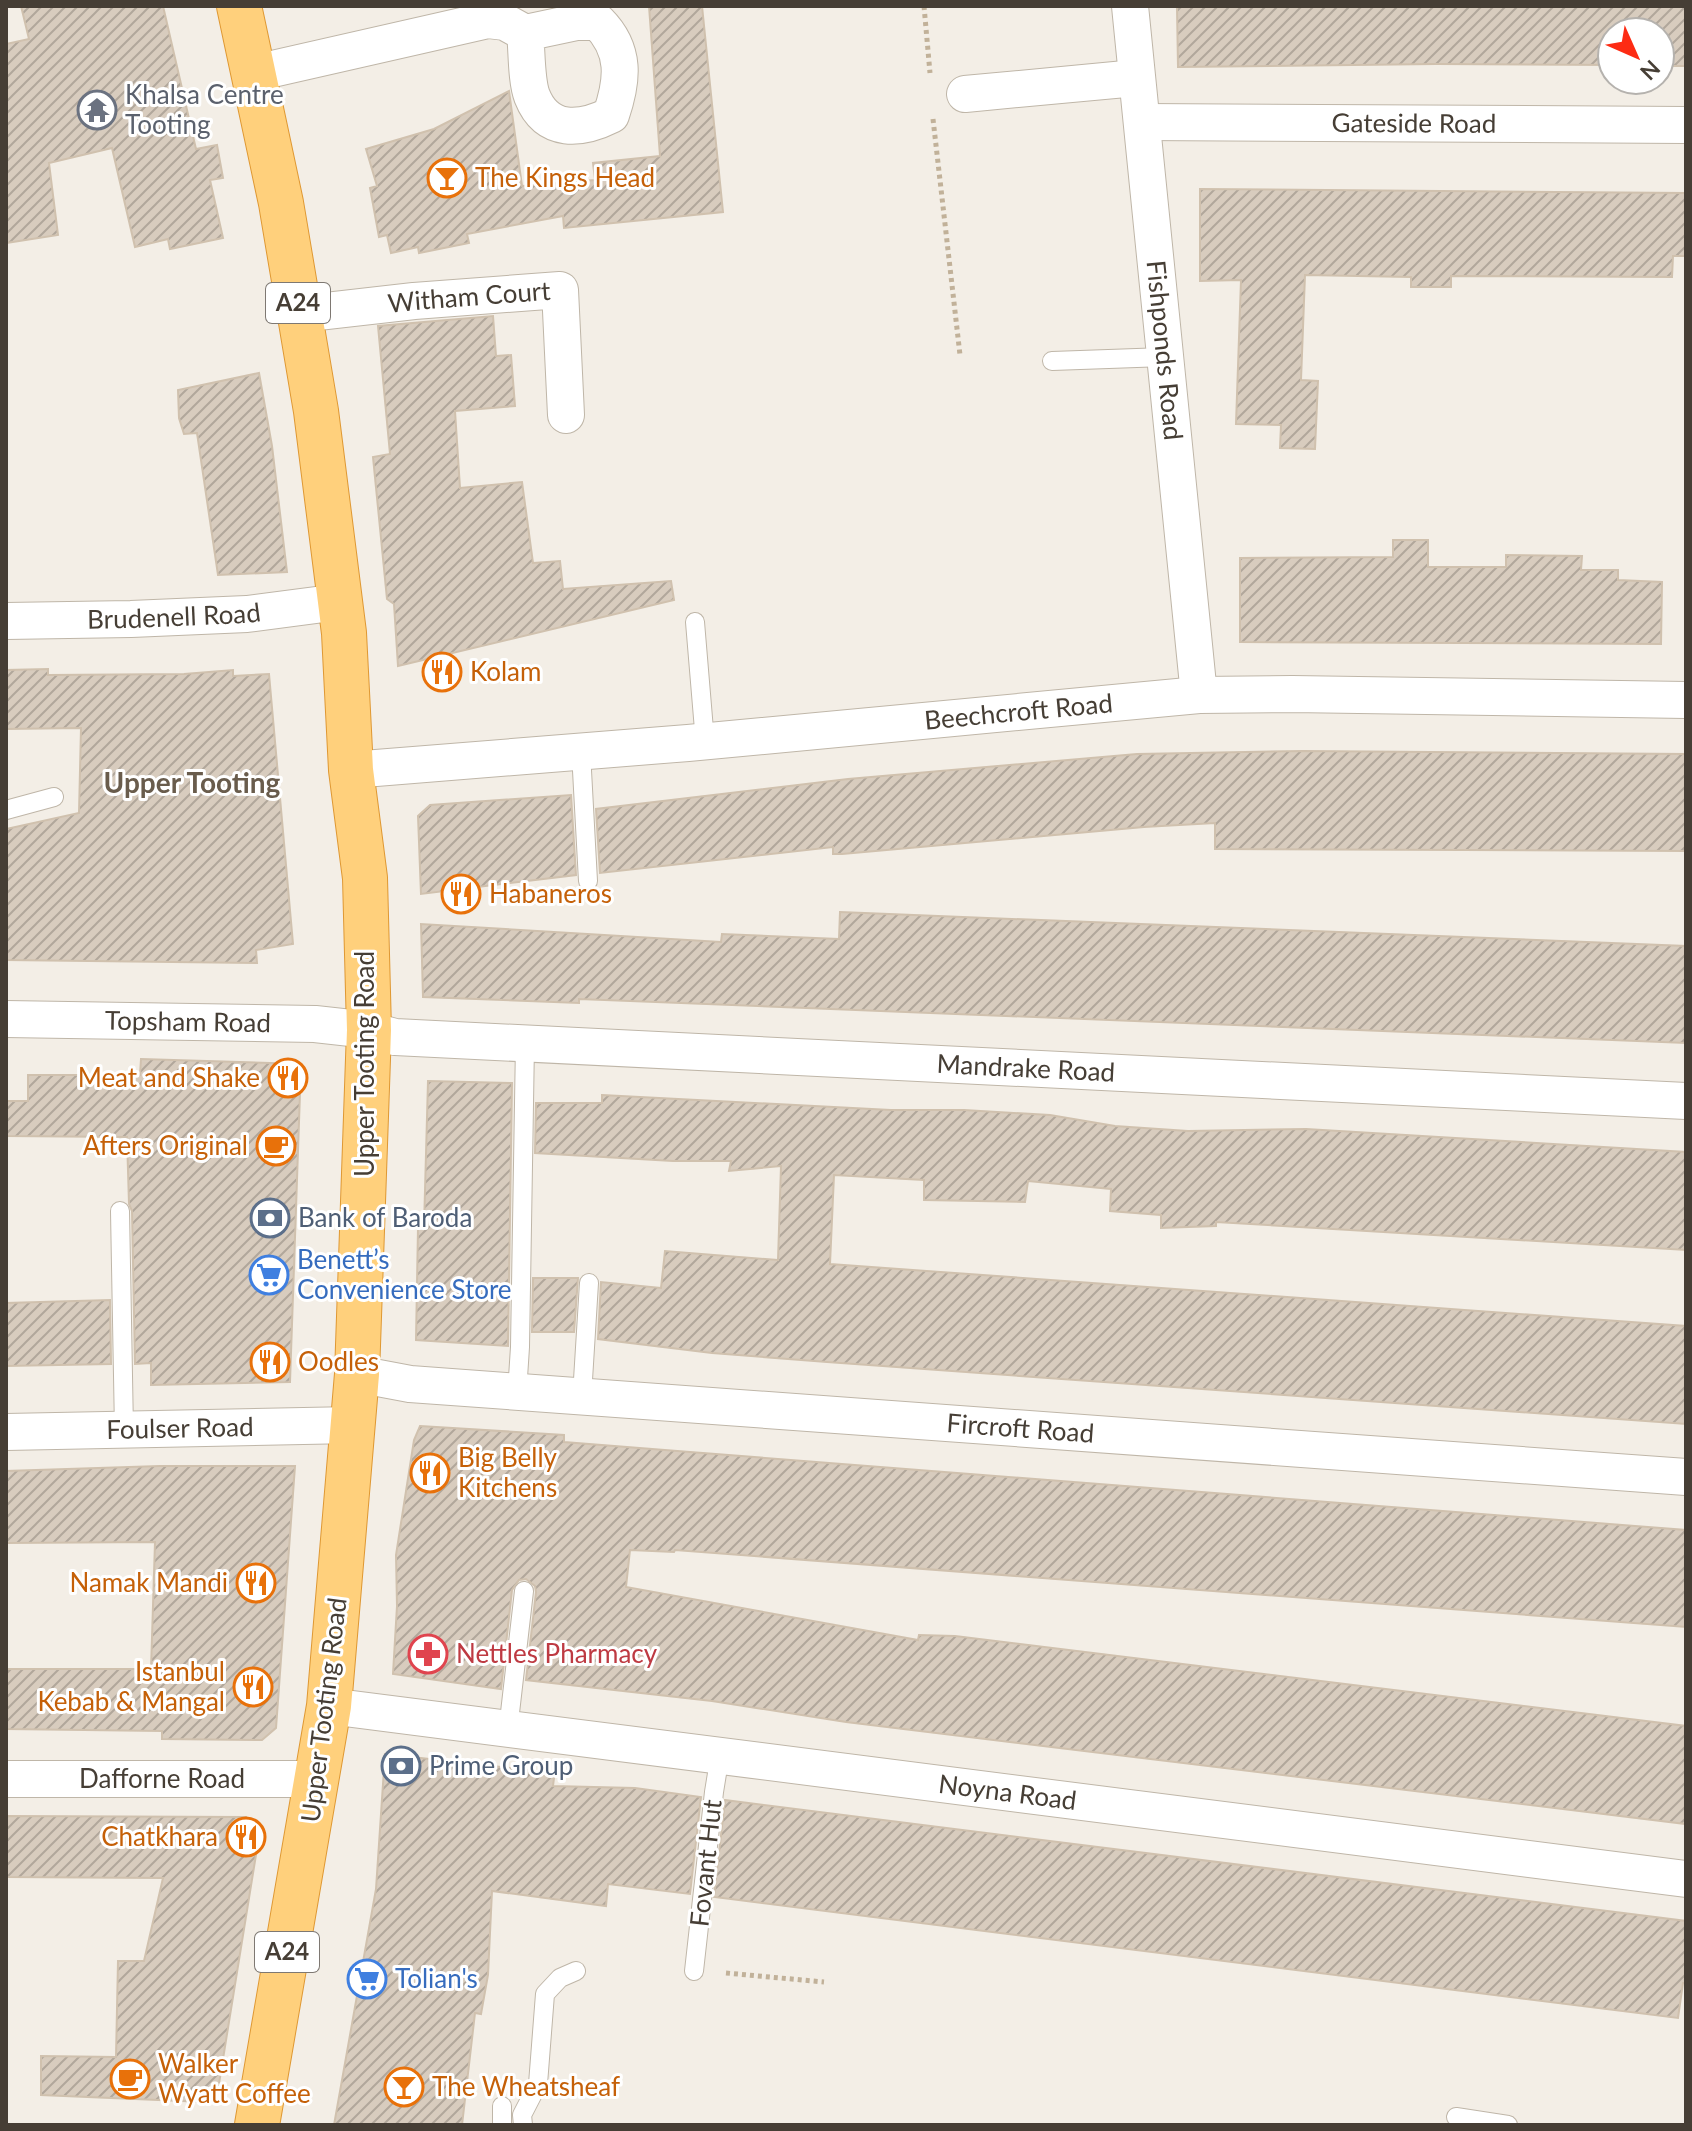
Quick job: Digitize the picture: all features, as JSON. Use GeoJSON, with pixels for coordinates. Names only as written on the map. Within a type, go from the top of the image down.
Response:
{"type":"FeatureCollection","features":[{"type":"Feature","properties":{"kind":"highway","name":"Upper Tooting Road"},"geometry":{"type":"LineString","coordinates":[[239,6],[255,73],[316,411],[344,633],[351,770],[365,878],[369,1030],[357,1374],[329,1706],[257,2125]]}},
{"type":"Feature","properties":{"kind":"street","name":"Fishponds Road"},"geometry":{"type":"LineString","coordinates":[[1130,6],[1199,695]]}},
{"type":"Feature","properties":{"kind":"street"},"geometry":{"type":"LineString","coordinates":[[255,73],[488,20],[505,22],[525,33]]}},
{"type":"Feature","properties":{"kind":"street"},"geometry":{"type":"LineString","coordinates":[[965,94],[1136,78]]}},
{"type":"Feature","properties":{"kind":"street","name":"Gateside Road"},"geometry":{"type":"LineString","coordinates":[[1142,122],[1686,125]]}},
{"type":"Feature","properties":{"kind":"street","name":"Witham Court"},"geometry":{"type":"LineString","coordinates":[[300,314],[414,301],[560,290],[566,415]]}},
{"type":"Feature","properties":{"kind":"street","name":"Brudenell Road"},"geometry":{"type":"LineString","coordinates":[[6,621],[247,614],[339,602]]}},
{"type":"Feature","properties":{"kind":"street","name":"Beechcroft Road"},"geometry":{"type":"LineString","coordinates":[[351,770],[705,742],[1199,695],[1686,700]]}},
{"type":"Feature","properties":{"kind":"street","name":"Topsham Road"},"geometry":{"type":"LineString","coordinates":[[6,1019],[315,1024],[369,1030]]}},
{"type":"Feature","properties":{"kind":"street","name":"Mandrake Road"},"geometry":{"type":"LineString","coordinates":[[369,1030],[411,1038],[1686,1101]]}},
{"type":"Feature","properties":{"kind":"street","name":"Fircroft Road"},"geometry":{"type":"LineString","coordinates":[[357,1374],[410,1384],[517,1393],[1686,1477]]}},
{"type":"Feature","properties":{"kind":"street","name":"Foulser Road"},"geometry":{"type":"LineString","coordinates":[[6,1432],[353,1425]]}},
{"type":"Feature","properties":{"kind":"street","name":"Noyna Road"},"geometry":{"type":"LineString","coordinates":[[329,1706],[1686,1879]]}},
{"type":"Feature","properties":{"kind":"street","name":"Dafforne Road"},"geometry":{"type":"LineString","coordinates":[[6,1779],[318,1779]]}},
{"type":"Feature","properties":{"kind":"lane"},"geometry":{"type":"LineString","coordinates":[[1052,361],[1165,357]]}},
{"type":"Feature","properties":{"kind":"lane"},"geometry":{"type":"LineString","coordinates":[[695,622],[705,742]]}},
{"type":"Feature","properties":{"kind":"lane"},"geometry":{"type":"LineString","coordinates":[[581,752],[588,881]]}},
{"type":"Feature","properties":{"kind":"lane"},"geometry":{"type":"LineString","coordinates":[[6,810],[54,797]]}},
{"type":"Feature","properties":{"kind":"lane"},"geometry":{"type":"LineString","coordinates":[[517,1393],[525,1043]]}},
{"type":"Feature","properties":{"kind":"lane"},"geometry":{"type":"LineString","coordinates":[[120,1211],[124,1430]]}},
{"type":"Feature","properties":{"kind":"lane"},"geometry":{"type":"LineString","coordinates":[[582,1396],[589,1283]]}},
{"type":"Feature","properties":{"kind":"lane"},"geometry":{"type":"LineString","coordinates":[[508,1730],[524,1591]]}},
{"type":"Feature","properties":{"kind":"lane","name":"Fovant Hut"},"geometry":{"type":"LineString","coordinates":[[694,1971],[720,1755]]}},
{"type":"Feature","properties":{"kind":"lane"},"geometry":{"type":"LineString","coordinates":[[523,2125],[522,2115],[538,2084],[545,1994],[560,1978],[576,1971]]}},
{"type":"Feature","properties":{"kind":"lane"},"geometry":{"type":"LineString","coordinates":[[1456,2117],[1508,2125]]}},
{"type":"Feature","properties":{"kind":"path"},"geometry":{"type":"LineString","coordinates":[[924,6],[930,82]]}},
{"type":"Feature","properties":{"kind":"path"},"geometry":{"type":"LineString","coordinates":[[932,107],[960,355]]}},
{"type":"Feature","properties":{"kind":"path"},"geometry":{"type":"LineString","coordinates":[[694,1971],[824,1982]]}},
{"type":"Feature","properties":{"kind":"building"},"geometry":{"type":"Polygon","coordinates":[[[21,6],[163,6],[196,149],[217,145],[223,178],[210,180],[223,238],[170,249],[168,239],[135,247],[112,148],[49,163],[58,235],[6,243],[6,44],[29,39],[21,6]]]}},
{"type":"Feature","properties":{"kind":"building"},"geometry":{"type":"Polygon","coordinates":[[[649,6],[702,6],[723,212],[564,228],[563,216],[467,234],[469,243],[419,253],[418,247],[391,253],[387,235],[379,237],[370,188],[377,186],[366,149],[434,129],[509,91],[522,186],[595,180],[593,163],[660,156],[649,6]]]}},
{"type":"Feature","properties":{"kind":"building"},"geometry":{"type":"Polygon","coordinates":[[[1686,6],[1686,66],[1676,66],[1676,16],[1596,16],[1596,65],[1178,67],[1177,7],[1686,6]]]}},
{"type":"Feature","properties":{"kind":"building"},"geometry":{"type":"Polygon","coordinates":[[[1200,189],[1686,193],[1686,256],[1673,256],[1672,277],[1451,276],[1451,287],[1411,287],[1411,277],[1305,275],[1301,380],[1318,381],[1315,449],[1280,448],[1281,425],[1236,424],[1241,280],[1200,281],[1200,189]]]}},
{"type":"Feature","properties":{"kind":"building"},"geometry":{"type":"Polygon","coordinates":[[[493,316],[496,356],[511,355],[515,406],[455,411],[460,488],[522,482],[533,563],[560,561],[563,589],[671,581],[674,600],[398,666],[394,604],[387,599],[373,457],[390,454],[378,326],[493,316]]]}},
{"type":"Feature","properties":{"kind":"building"},"geometry":{"type":"Polygon","coordinates":[[[259,373],[272,446],[287,572],[218,575],[197,433],[184,434],[179,418],[178,390],[259,373]]]}},
{"type":"Feature","properties":{"kind":"building"},"geometry":{"type":"Polygon","coordinates":[[[1393,540],[1428,540],[1428,567],[1506,567],[1506,555],[1582,556],[1581,570],[1618,570],[1618,580],[1662,582],[1661,644],[1240,642],[1240,558],[1393,557],[1393,540]]]}},
{"type":"Feature","properties":{"kind":"building"},"geometry":{"type":"Polygon","coordinates":[[[48,669],[48,675],[184,674],[233,670],[233,676],[269,674],[293,944],[256,950],[257,963],[6,960],[6,829],[79,813],[81,728],[6,729],[6,670],[48,669]]]}},
{"type":"Feature","properties":{"kind":"building"},"geometry":{"type":"Polygon","coordinates":[[[1303,751],[1686,754],[1686,851],[1215,849],[1215,823],[842,854],[833,854],[833,847],[600,873],[596,809],[848,779],[1137,754],[1303,751]]]}},
{"type":"Feature","properties":{"kind":"building"},"geometry":{"type":"Polygon","coordinates":[[[571,795],[576,875],[421,894],[418,816],[430,805],[571,795]]]}},
{"type":"Feature","properties":{"kind":"building"},"geometry":{"type":"Polygon","coordinates":[[[840,912],[1686,946],[1686,1043],[579,999],[579,1003],[423,997],[421,924],[721,942],[722,934],[839,939],[840,912]]]}},
{"type":"Feature","properties":{"kind":"building"},"geometry":{"type":"Polygon","coordinates":[[[141,1059],[301,1064],[290,1382],[151,1385],[151,1363],[135,1364],[127,1137],[6,1136],[6,1101],[28,1101],[28,1075],[140,1075],[141,1059]]]}},
{"type":"Feature","properties":{"kind":"building"},"geometry":{"type":"Polygon","coordinates":[[[428,1081],[512,1083],[508,1346],[416,1340],[418,1228],[424,1227],[428,1081]]]}},
{"type":"Feature","properties":{"kind":"building"},"geometry":{"type":"Polygon","coordinates":[[[602,1095],[1050,1115],[1115,1126],[1188,1131],[1306,1129],[1686,1152],[1686,1250],[1216,1222],[1216,1226],[1161,1228],[1161,1215],[1110,1211],[1111,1189],[1028,1181],[1025,1202],[924,1200],[924,1180],[834,1175],[830,1264],[1686,1326],[1686,1424],[827,1362],[712,1353],[598,1339],[601,1282],[661,1288],[665,1251],[778,1260],[781,1166],[729,1171],[731,1161],[535,1153],[536,1103],[602,1103],[602,1095]]]}},
{"type":"Feature","properties":{"kind":"building"},"geometry":{"type":"Polygon","coordinates":[[[533,1278],[578,1278],[574,1332],[532,1332],[533,1278]]]}},
{"type":"Feature","properties":{"kind":"building"},"geometry":{"type":"Polygon","coordinates":[[[110,1300],[111,1364],[6,1366],[6,1303],[110,1300]]]}},
{"type":"Feature","properties":{"kind":"building"},"geometry":{"type":"Polygon","coordinates":[[[420,1426],[564,1435],[564,1442],[1686,1530],[1686,1627],[675,1550],[630,1550],[626,1587],[918,1640],[919,1635],[955,1636],[1686,1726],[1686,1824],[526,1680],[536,1592],[535,1586],[526,1579],[519,1580],[512,1590],[501,1689],[393,1674],[396,1555],[414,1440],[420,1426]]]}},
{"type":"Feature","properties":{"kind":"building"},"geometry":{"type":"Polygon","coordinates":[[[295,1466],[276,1728],[262,1740],[162,1739],[162,1731],[6,1729],[6,1669],[151,1669],[155,1542],[6,1543],[6,1471],[295,1466]]]}},
{"type":"Feature","properties":{"kind":"building"},"geometry":{"type":"Polygon","coordinates":[[[385,1754],[529,1770],[554,1778],[553,1786],[635,1788],[701,1797],[690,1894],[608,1884],[606,1906],[492,1891],[488,1975],[481,2014],[475,2013],[462,2125],[334,2125],[376,1889],[385,1754]]]}},
{"type":"Feature","properties":{"kind":"building"},"geometry":{"type":"Polygon","coordinates":[[[725,1800],[1686,1921],[1686,1983],[1683,1983],[1678,2018],[714,1897],[725,1800]]]}},
{"type":"Feature","properties":{"kind":"building"},"geometry":{"type":"Polygon","coordinates":[[[6,1816],[246,1817],[260,1830],[217,2096],[205,2102],[41,2095],[41,2056],[116,2057],[118,1961],[144,1961],[163,1878],[6,1877],[6,1816]]]}},
{"type":"Feature","properties":{"kind":"place","name":"Khalsa Centre Tooting"},"geometry":{"type":"Point","coordinates":[97,110]}},
{"type":"Feature","properties":{"kind":"place","name":"The Kings Head"},"geometry":{"type":"Point","coordinates":[447,178]}},
{"type":"Feature","properties":{"kind":"place","name":"Kolam"},"geometry":{"type":"Point","coordinates":[442,672]}},
{"type":"Feature","properties":{"kind":"place","name":"Habaneros"},"geometry":{"type":"Point","coordinates":[461,894]}},
{"type":"Feature","properties":{"kind":"place","name":"Meat and Shake"},"geometry":{"type":"Point","coordinates":[288,1078]}},
{"type":"Feature","properties":{"kind":"place","name":"Afters Original"},"geometry":{"type":"Point","coordinates":[276,1146]}},
{"type":"Feature","properties":{"kind":"place","name":"Bank of Baroda"},"geometry":{"type":"Point","coordinates":[270,1218]}},
{"type":"Feature","properties":{"kind":"place","name":"Benett’s Convenience Store"},"geometry":{"type":"Point","coordinates":[269,1275]}},
{"type":"Feature","properties":{"kind":"place","name":"Oodles"},"geometry":{"type":"Point","coordinates":[270,1362]}},
{"type":"Feature","properties":{"kind":"place","name":"Big Belly Kitchens"},"geometry":{"type":"Point","coordinates":[430,1473]}},
{"type":"Feature","properties":{"kind":"place","name":"Namak Mandi"},"geometry":{"type":"Point","coordinates":[256,1583]}},
{"type":"Feature","properties":{"kind":"place","name":"Nettles Pharmacy"},"geometry":{"type":"Point","coordinates":[428,1654]}},
{"type":"Feature","properties":{"kind":"place","name":"Istanbul Kebab & Mangal"},"geometry":{"type":"Point","coordinates":[253,1687]}},
{"type":"Feature","properties":{"kind":"place","name":"Prime Group"},"geometry":{"type":"Point","coordinates":[401,1766]}},
{"type":"Feature","properties":{"kind":"place","name":"Chatkhara"},"geometry":{"type":"Point","coordinates":[246,1837]}},
{"type":"Feature","properties":{"kind":"place","name":"Tolian's"},"geometry":{"type":"Point","coordinates":[367,1979]}},
{"type":"Feature","properties":{"kind":"place","name":"Walker Wyatt Coffee"},"geometry":{"type":"Point","coordinates":[130,2079]}},
{"type":"Feature","properties":{"kind":"place","name":"The Wheatsheaf"},"geometry":{"type":"Point","coordinates":[404,2087]}},
{"type":"Feature","properties":{"kind":"district","name":"Upper Tooting"},"geometry":{"type":"Point","coordinates":[192,783]}}]}
